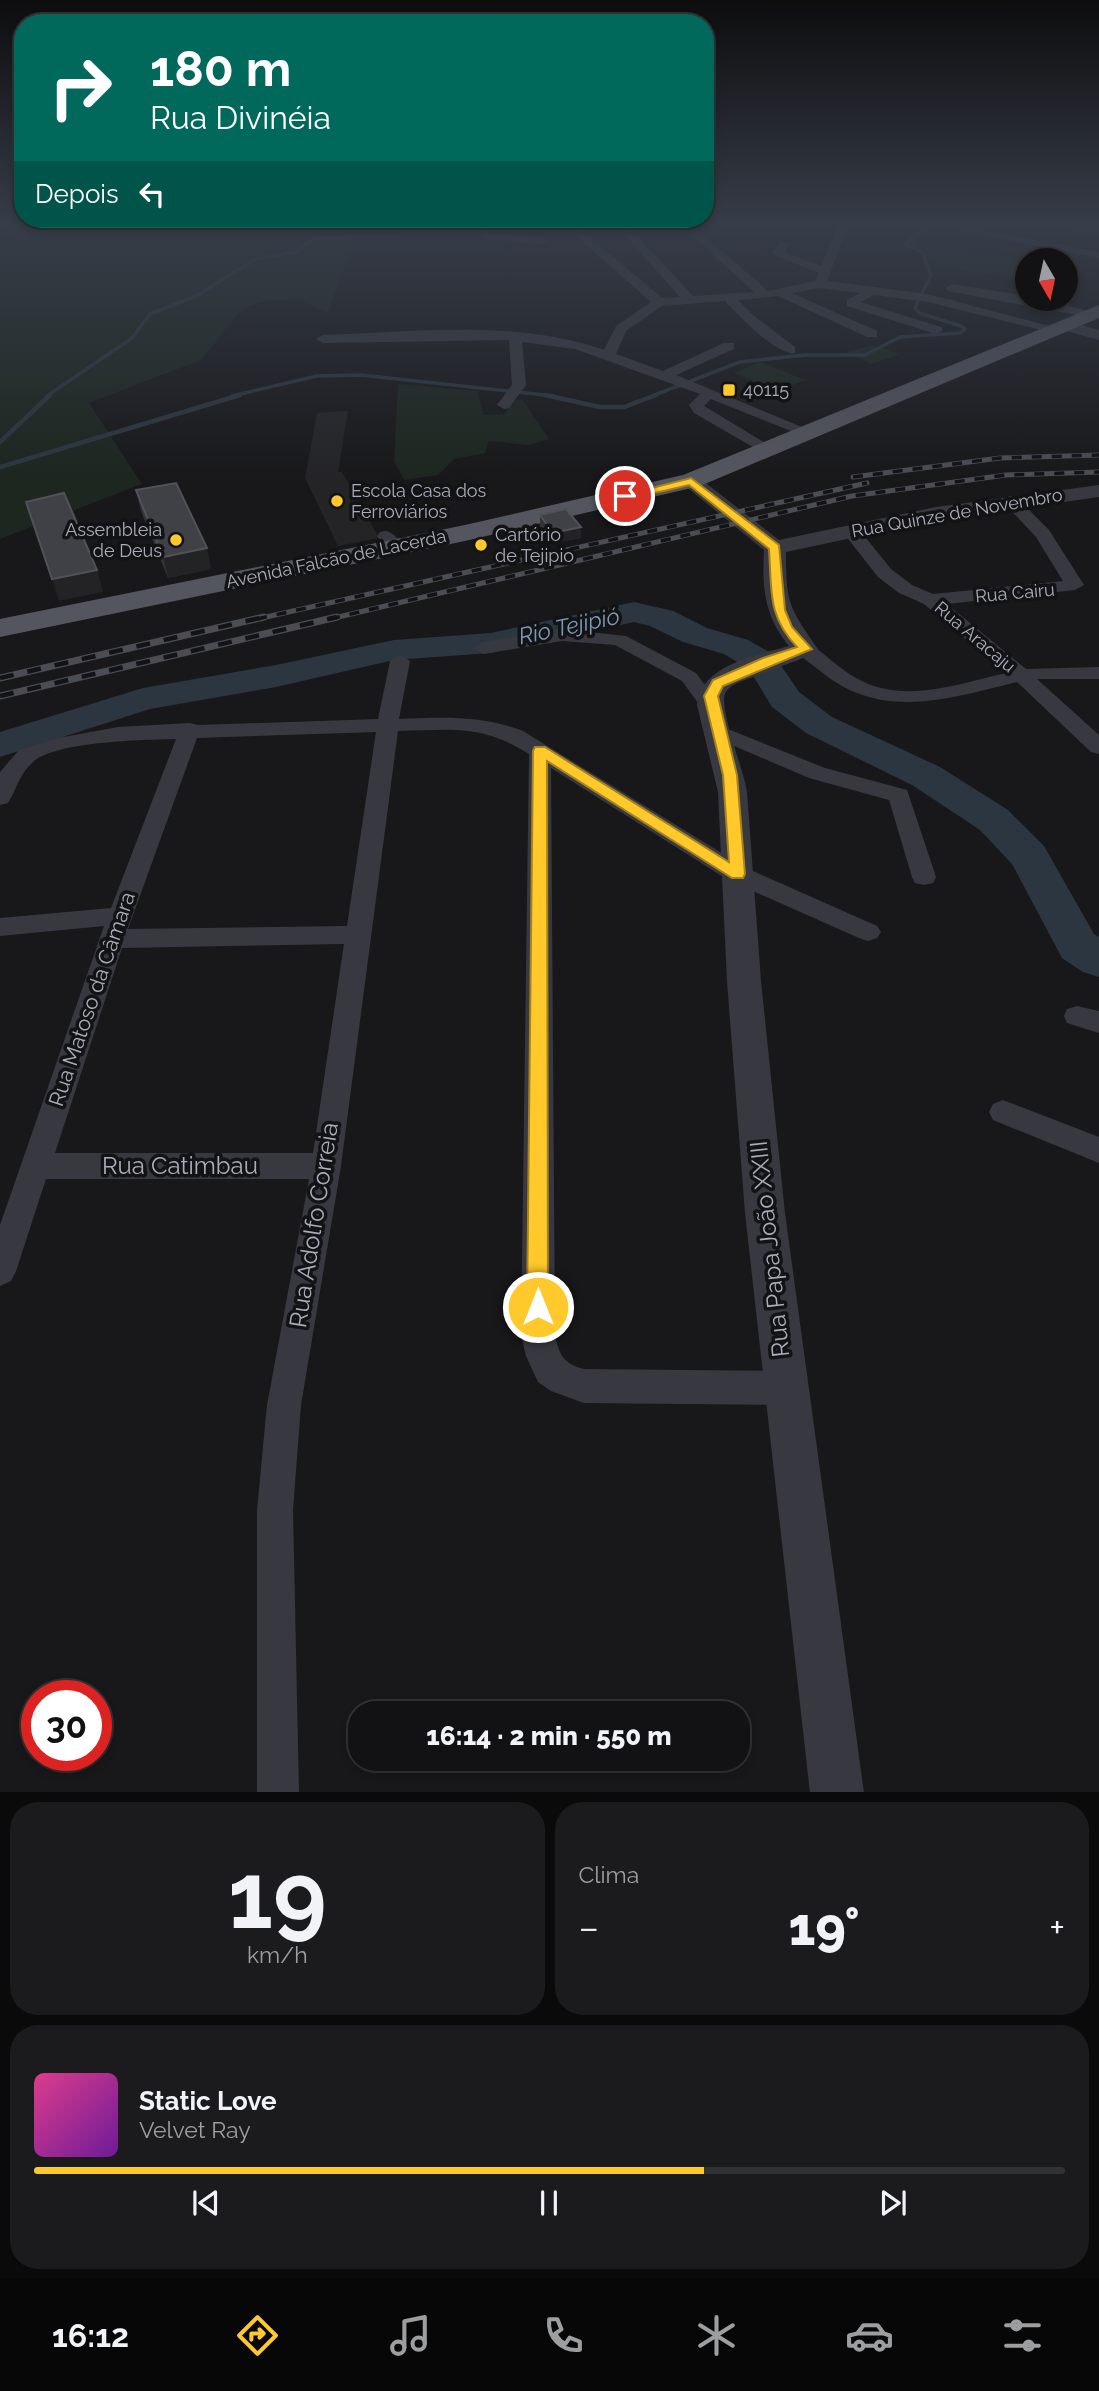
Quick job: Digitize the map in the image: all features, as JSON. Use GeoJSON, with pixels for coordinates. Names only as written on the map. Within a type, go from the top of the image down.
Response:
{"type":"FeatureCollection","features":[{"type":"Feature","properties":{"kind":"main road","name":"Avenida Falcão de Lacerda"},"geometry":{"type":"LineString","coordinates":[[0,628],[391,541],[691,481],[1096,313]]}},
{"type":"Feature","properties":{"kind":"street"},"geometry":{"type":"LineString","coordinates":[[609,357],[621,329],[648,310]]}},
{"type":"Feature","properties":{"kind":"street"},"geometry":{"type":"LineString","coordinates":[[740,310],[790,350]]}},
{"type":"Feature","properties":{"kind":"street"},"geometry":{"type":"LineString","coordinates":[[818,310],[872,334]]}},
{"type":"Feature","properties":{"kind":"street"},"geometry":{"type":"LineString","coordinates":[[872,310],[936,330]]}},
{"type":"Feature","properties":{"kind":"street"},"geometry":{"type":"LineString","coordinates":[[980,310],[1099,335]]}},
{"type":"Feature","properties":{"kind":"street"},"geometry":{"type":"LineString","coordinates":[[510,396],[516,337]]}},
{"type":"Feature","properties":{"kind":"street"},"geometry":{"type":"LineString","coordinates":[[328,343],[516,337],[577,345],[806,432]]}},
{"type":"Feature","properties":{"kind":"street"},"geometry":{"type":"LineString","coordinates":[[663,376],[729,346]]}},
{"type":"Feature","properties":{"kind":"street"},"geometry":{"type":"LineString","coordinates":[[706,392],[695,405],[765,449]]}},
{"type":"Feature","properties":{"kind":"street"},"geometry":{"type":"LineString","coordinates":[[715,419],[743,408]]}},
{"type":"Feature","properties":{"kind":"street"},"geometry":{"type":"LineString","coordinates":[[691,481],[775,548],[775,586],[786,629],[805,649],[851,684],[872,693],[895,698],[925,698],[1021,675],[1099,673]]}},
{"type":"Feature","properties":{"kind":"street","name":"Rua Quinze de Novembro"},"geometry":{"type":"LineString","coordinates":[[775,548],[1010,501],[1099,491]]}},
{"type":"Feature","properties":{"kind":"street","name":"Rua Cairu"},"geometry":{"type":"LineString","coordinates":[[931,600],[1075,585],[1043,534],[1010,501]]}},
{"type":"Feature","properties":{"kind":"street","name":"Rua Aracaju"},"geometry":{"type":"LineString","coordinates":[[851,531],[863,551],[890,579],[915,595],[931,600],[1021,675],[1099,747]]}},
{"type":"Feature","properties":{"kind":"street","name":"Rua Papa João XXIII"},"geometry":{"type":"LineString","coordinates":[[483,648],[562,635],[619,640],[669,664],[689,677],[716,707],[730,775],[744,985],[783,1388],[837,1792]]}},
{"type":"Feature","properties":{"kind":"street"},"geometry":{"type":"LineString","coordinates":[[805,649],[767,661],[716,707],[817,773],[899,795],[924,877]]}},
{"type":"Feature","properties":{"kind":"street","name":"Rua Adolfo Correia"},"geometry":{"type":"LineString","coordinates":[[278,1792],[275,1510],[284,1405],[326,1166],[357,935],[400,661]]}},
{"type":"Feature","properties":{"kind":"street"},"geometry":{"type":"LineString","coordinates":[[0,798],[16,764],[41,750],[118,734],[388,724],[481,725],[515,736],[737,874],[868,932]]}},
{"type":"Feature","properties":{"kind":"street","name":"Rua Matoso da Câmara"},"geometry":{"type":"LineString","coordinates":[[0,1271],[116,927],[190,730]]}},
{"type":"Feature","properties":{"kind":"street"},"geometry":{"type":"LineString","coordinates":[[540,751],[538,1335],[542,1357],[551,1373],[562,1381],[584,1386],[783,1388]]}},
{"type":"Feature","properties":{"kind":"street"},"geometry":{"type":"LineString","coordinates":[[0,927],[116,927],[357,935]]}},
{"type":"Feature","properties":{"kind":"street"},"geometry":{"type":"LineString","coordinates":[[1003,1112],[1099,1150]]}},
{"type":"Feature","properties":{"kind":"street","name":"Rua Catimbau"},"geometry":{"type":"LineString","coordinates":[[34,1166],[326,1166]]}},
{"type":"Feature","properties":{"kind":"shaded area"},"geometry":{"type":"Polygon","coordinates":[[[0,310],[244,310],[236,316],[201,360],[89,403],[142,484],[0,539],[0,310]]]}},
{"type":"Feature","properties":{"kind":"shaded area"},"geometry":{"type":"Polygon","coordinates":[[[875,345],[900,354],[872,364],[846,352],[875,345]]]}},
{"type":"Feature","properties":{"kind":"shaded area"},"geometry":{"type":"Polygon","coordinates":[[[760,362],[806,380],[777,391],[734,373],[760,362]]]}},
{"type":"Feature","properties":{"kind":"shaded area"},"geometry":{"type":"Polygon","coordinates":[[[398,384],[477,391],[484,415],[504,414],[514,401],[522,399],[549,439],[529,445],[489,441],[485,453],[454,459],[438,475],[404,480],[394,461],[398,384]]]}},
{"type":"Feature","properties":{"kind":"shaded area","name":"Escola Casa dos Ferroviários"},"geometry":{"type":"Polygon","coordinates":[[[348,411],[338,472],[342,472],[379,538],[338,546],[305,478],[317,413],[348,411]]]}},
{"type":"Feature","properties":{"kind":"building","name":"Assembleia de Deus"},"geometry":{"type":"Polygon","coordinates":[[[176,483],[207,548],[163,557],[136,490],[176,483]]]}},
{"type":"Feature","properties":{"kind":"building"},"geometry":{"type":"Polygon","coordinates":[[[64,493],[97,570],[52,579],[26,502],[64,493]]]}},
{"type":"Feature","properties":{"kind":"building"},"geometry":{"type":"Polygon","coordinates":[[[566,509],[581,527],[553,533],[540,515],[566,509]]]}},
{"type":"Feature","properties":{"kind":"waterway"},"geometry":{"type":"LineString","coordinates":[[47,396],[132,338],[150,314],[161,310]]}},
{"type":"Feature","properties":{"kind":"waterway"},"geometry":{"type":"LineString","coordinates":[[652,396],[740,362],[805,355],[865,355],[900,337],[960,333],[965,329],[919,313],[916,310]]}},
{"type":"Feature","properties":{"kind":"waterway"},"geometry":{"type":"LineString","coordinates":[[232,396],[317,376],[361,375],[546,395]]}},
{"type":"Feature","properties":{"kind":"waterway"},"geometry":{"type":"LineString","coordinates":[[0,442],[50,395]]}},
{"type":"Feature","properties":{"kind":"waterway"},"geometry":{"type":"LineString","coordinates":[[0,467],[240,395]]}},
{"type":"Feature","properties":{"kind":"waterway"},"geometry":{"type":"LineString","coordinates":[[546,395],[553,396]]}},
{"type":"Feature","properties":{"kind":"waterway"},"geometry":{"type":"LineString","coordinates":[[546,395],[600,407],[624,407],[656,395]]}},
{"type":"Feature","properties":{"kind":"waterway","name":"Rio Tejipió"},"geometry":{"type":"LineString","coordinates":[[0,745],[143,699],[276,676],[394,650],[491,643],[634,612],[661,618],[695,635],[736,647],[762,662],[785,699],[819,725],[926,776],[994,820],[1029,856],[1078,946],[1099,960]]}},
{"type":"Feature","properties":{"kind":"railway"},"geometry":{"type":"LineString","coordinates":[[853,477],[1000,458],[1099,455]]}},
{"type":"Feature","properties":{"kind":"railway"},"geometry":{"type":"LineString","coordinates":[[330,619],[852,496],[1006,475],[1099,472]]}},
{"type":"Feature","properties":{"kind":"railway"},"geometry":{"type":"LineString","coordinates":[[257,619],[867,483]]}},
{"type":"Feature","properties":{"kind":"railway"},"geometry":{"type":"LineString","coordinates":[[0,678],[264,617]]}},
{"type":"Feature","properties":{"kind":"railway"},"geometry":{"type":"LineString","coordinates":[[0,696],[337,617]]}},
{"type":"Feature","properties":{"kind":"place","name":"40115"},"geometry":{"type":"Point","coordinates":[729,390]}},
{"type":"Feature","properties":{"kind":"place","name":"Escola Casa dos Ferroviários"},"geometry":{"type":"Point","coordinates":[337,501]}},
{"type":"Feature","properties":{"kind":"place","name":"Assembleia de Deus"},"geometry":{"type":"Point","coordinates":[176,540]}},
{"type":"Feature","properties":{"kind":"place","name":"Cartório de Tejipio"},"geometry":{"type":"Point","coordinates":[481,545]}},
{"type":"Feature","properties":{"kind":"route"},"geometry":{"type":"LineString","coordinates":[[538,1307],[540,751],[737,874],[730,775],[711,707],[711,696],[718,683],[767,661],[805,649],[786,629],[779,610],[775,586],[775,548],[691,481],[625,496]]}}]}
